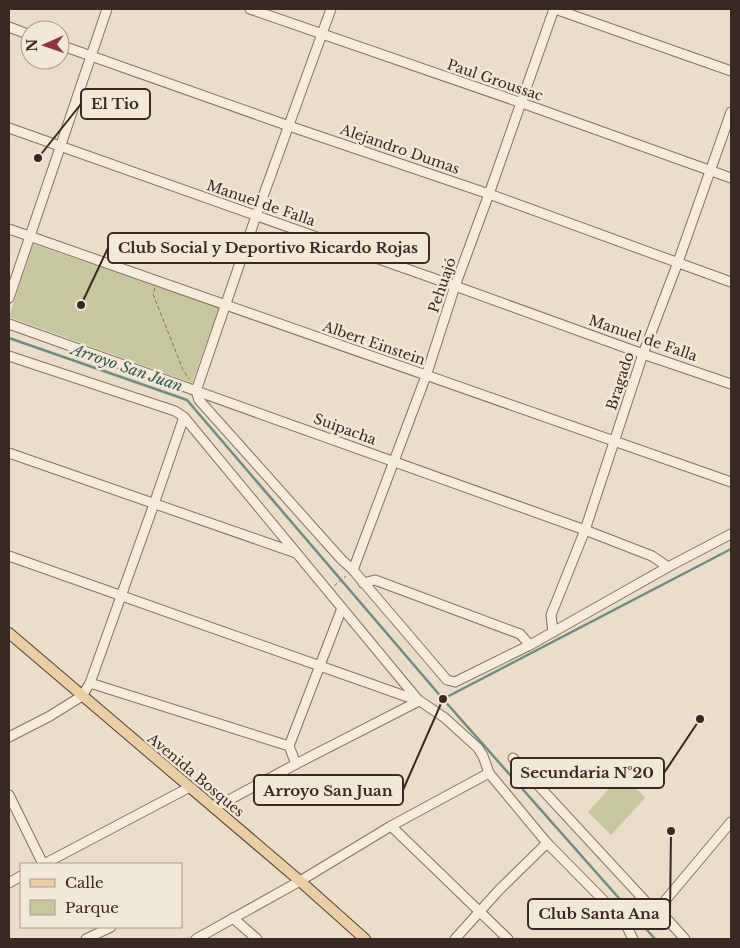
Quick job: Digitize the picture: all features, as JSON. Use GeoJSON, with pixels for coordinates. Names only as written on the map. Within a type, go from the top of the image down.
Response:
{"type":"FeatureCollection","features":[{"type":"Feature","properties":{"kind":"main road","name":"Avenida Bosques"},"geometry":{"type":"LineString","coordinates":[[9,632],[365,939]]}},
{"type":"Feature","properties":{"kind":"street"},"geometry":{"type":"LineString","coordinates":[[9,298],[107,9]]}},
{"type":"Feature","properties":{"kind":"street","name":"Paul Groussac"},"geometry":{"type":"LineString","coordinates":[[250,9],[731,178]]}},
{"type":"Feature","properties":{"kind":"street"},"geometry":{"type":"LineString","coordinates":[[331,9],[256,216],[196,391],[199,400],[341,560],[350,573],[363,583],[447,680],[455,682],[530,645],[668,567],[731,534]]}},
{"type":"Feature","properties":{"kind":"street"},"geometry":{"type":"LineString","coordinates":[[555,9],[731,71]]}},
{"type":"Feature","properties":{"kind":"street","name":"Pehuajó"},"geometry":{"type":"LineString","coordinates":[[350,573],[426,376],[456,286],[555,9]]}},
{"type":"Feature","properties":{"kind":"street","name":"Alejandro Dumas"},"geometry":{"type":"LineString","coordinates":[[70,48],[489,194],[731,282]]}},
{"type":"Feature","properties":{"kind":"street","name":"Bragado"},"geometry":{"type":"LineString","coordinates":[[553,632],[551,615],[585,530],[643,354],[731,112]]}},
{"type":"Feature","properties":{"kind":"street","name":"Manuel de Falla"},"geometry":{"type":"LineString","coordinates":[[9,128],[731,384]]}},
{"type":"Feature","properties":{"kind":"street","name":"Albert Einstein"},"geometry":{"type":"LineString","coordinates":[[9,229],[731,482]]}},
{"type":"Feature","properties":{"kind":"street","name":"Suipacha"},"geometry":{"type":"LineString","coordinates":[[9,324],[585,530],[652,556],[668,567]]}},
{"type":"Feature","properties":{"kind":"street"},"geometry":{"type":"LineString","coordinates":[[9,356],[175,411],[184,417],[418,700]]}},
{"type":"Feature","properties":{"kind":"street"},"geometry":{"type":"LineString","coordinates":[[9,737],[50,716],[82,696],[90,683],[184,417]]}},
{"type":"Feature","properties":{"kind":"street"},"geometry":{"type":"LineString","coordinates":[[9,453],[296,553]]}},
{"type":"Feature","properties":{"kind":"street"},"geometry":{"type":"LineString","coordinates":[[9,556],[418,700],[445,718],[478,748],[484,756],[489,773],[547,843],[624,921],[633,939]]}},
{"type":"Feature","properties":{"kind":"street"},"geometry":{"type":"LineString","coordinates":[[363,583],[375,580],[520,634],[530,645]]}},
{"type":"Feature","properties":{"kind":"street"},"geometry":{"type":"LineString","coordinates":[[296,764],[289,746],[342,608]]}},
{"type":"Feature","properties":{"kind":"street"},"geometry":{"type":"LineString","coordinates":[[90,683],[289,746]]}},
{"type":"Feature","properties":{"kind":"street"},"geometry":{"type":"LineString","coordinates":[[214,808],[418,700]]}},
{"type":"Feature","properties":{"kind":"street"},"geometry":{"type":"LineString","coordinates":[[514,758],[647,903],[658,909],[685,939]]}},
{"type":"Feature","properties":{"kind":"street"},"geometry":{"type":"LineString","coordinates":[[196,939],[300,881],[391,826],[489,773]]}},
{"type":"Feature","properties":{"kind":"street"},"geometry":{"type":"LineString","coordinates":[[46,863],[190,787]]}},
{"type":"Feature","properties":{"kind":"street"},"geometry":{"type":"LineString","coordinates":[[9,795],[43,863]]}},
{"type":"Feature","properties":{"kind":"street"},"geometry":{"type":"LineString","coordinates":[[658,909],[731,822]]}},
{"type":"Feature","properties":{"kind":"street"},"geometry":{"type":"LineString","coordinates":[[391,826],[508,939]]}},
{"type":"Feature","properties":{"kind":"street"},"geometry":{"type":"LineString","coordinates":[[455,939],[547,843]]}},
{"type":"Feature","properties":{"kind":"street"},"geometry":{"type":"LineString","coordinates":[[9,883],[20,877]]}},
{"type":"Feature","properties":{"kind":"street"},"geometry":{"type":"LineString","coordinates":[[233,918],[257,939]]}},
{"type":"Feature","properties":{"kind":"street"},"geometry":{"type":"LineString","coordinates":[[86,939],[109,928]]}},
{"type":"Feature","properties":{"kind":"path"},"geometry":{"type":"LineString","coordinates":[[157,282],[153,294],[183,370],[196,391]]}},
{"type":"Feature","properties":{"kind":"path"},"geometry":{"type":"LineString","coordinates":[[338,582],[350,573]]}},
{"type":"Feature","properties":{"kind":"green space"},"geometry":{"type":"Polygon","coordinates":[[[33,244],[219,308],[192,383],[9,317],[33,244]]]}},
{"type":"Feature","properties":{"kind":"green space"},"geometry":{"type":"Polygon","coordinates":[[[622,774],[645,798],[611,835],[588,812],[622,774]]]}},
{"type":"Feature","properties":{"kind":"waterway","name":"Arroyo San Juan"},"geometry":{"type":"LineString","coordinates":[[9,338],[187,400],[443,699],[655,939]]}},
{"type":"Feature","properties":{"kind":"waterway"},"geometry":{"type":"LineString","coordinates":[[443,699],[731,549]]}},
{"type":"Feature","properties":{"kind":"place","name":"El Tio"},"geometry":{"type":"Point","coordinates":[38,158]}},
{"type":"Feature","properties":{"kind":"place","name":"Club Social y Deportivo Ricardo Rojas"},"geometry":{"type":"Point","coordinates":[81,305]}},
{"type":"Feature","properties":{"kind":"place","name":"Arroyo San Juan"},"geometry":{"type":"Point","coordinates":[443,699]}},
{"type":"Feature","properties":{"kind":"place","name":"Secundaria N°20"},"geometry":{"type":"Point","coordinates":[700,719]}},
{"type":"Feature","properties":{"kind":"place","name":"Club Santa Ana"},"geometry":{"type":"Point","coordinates":[671,831]}}]}
